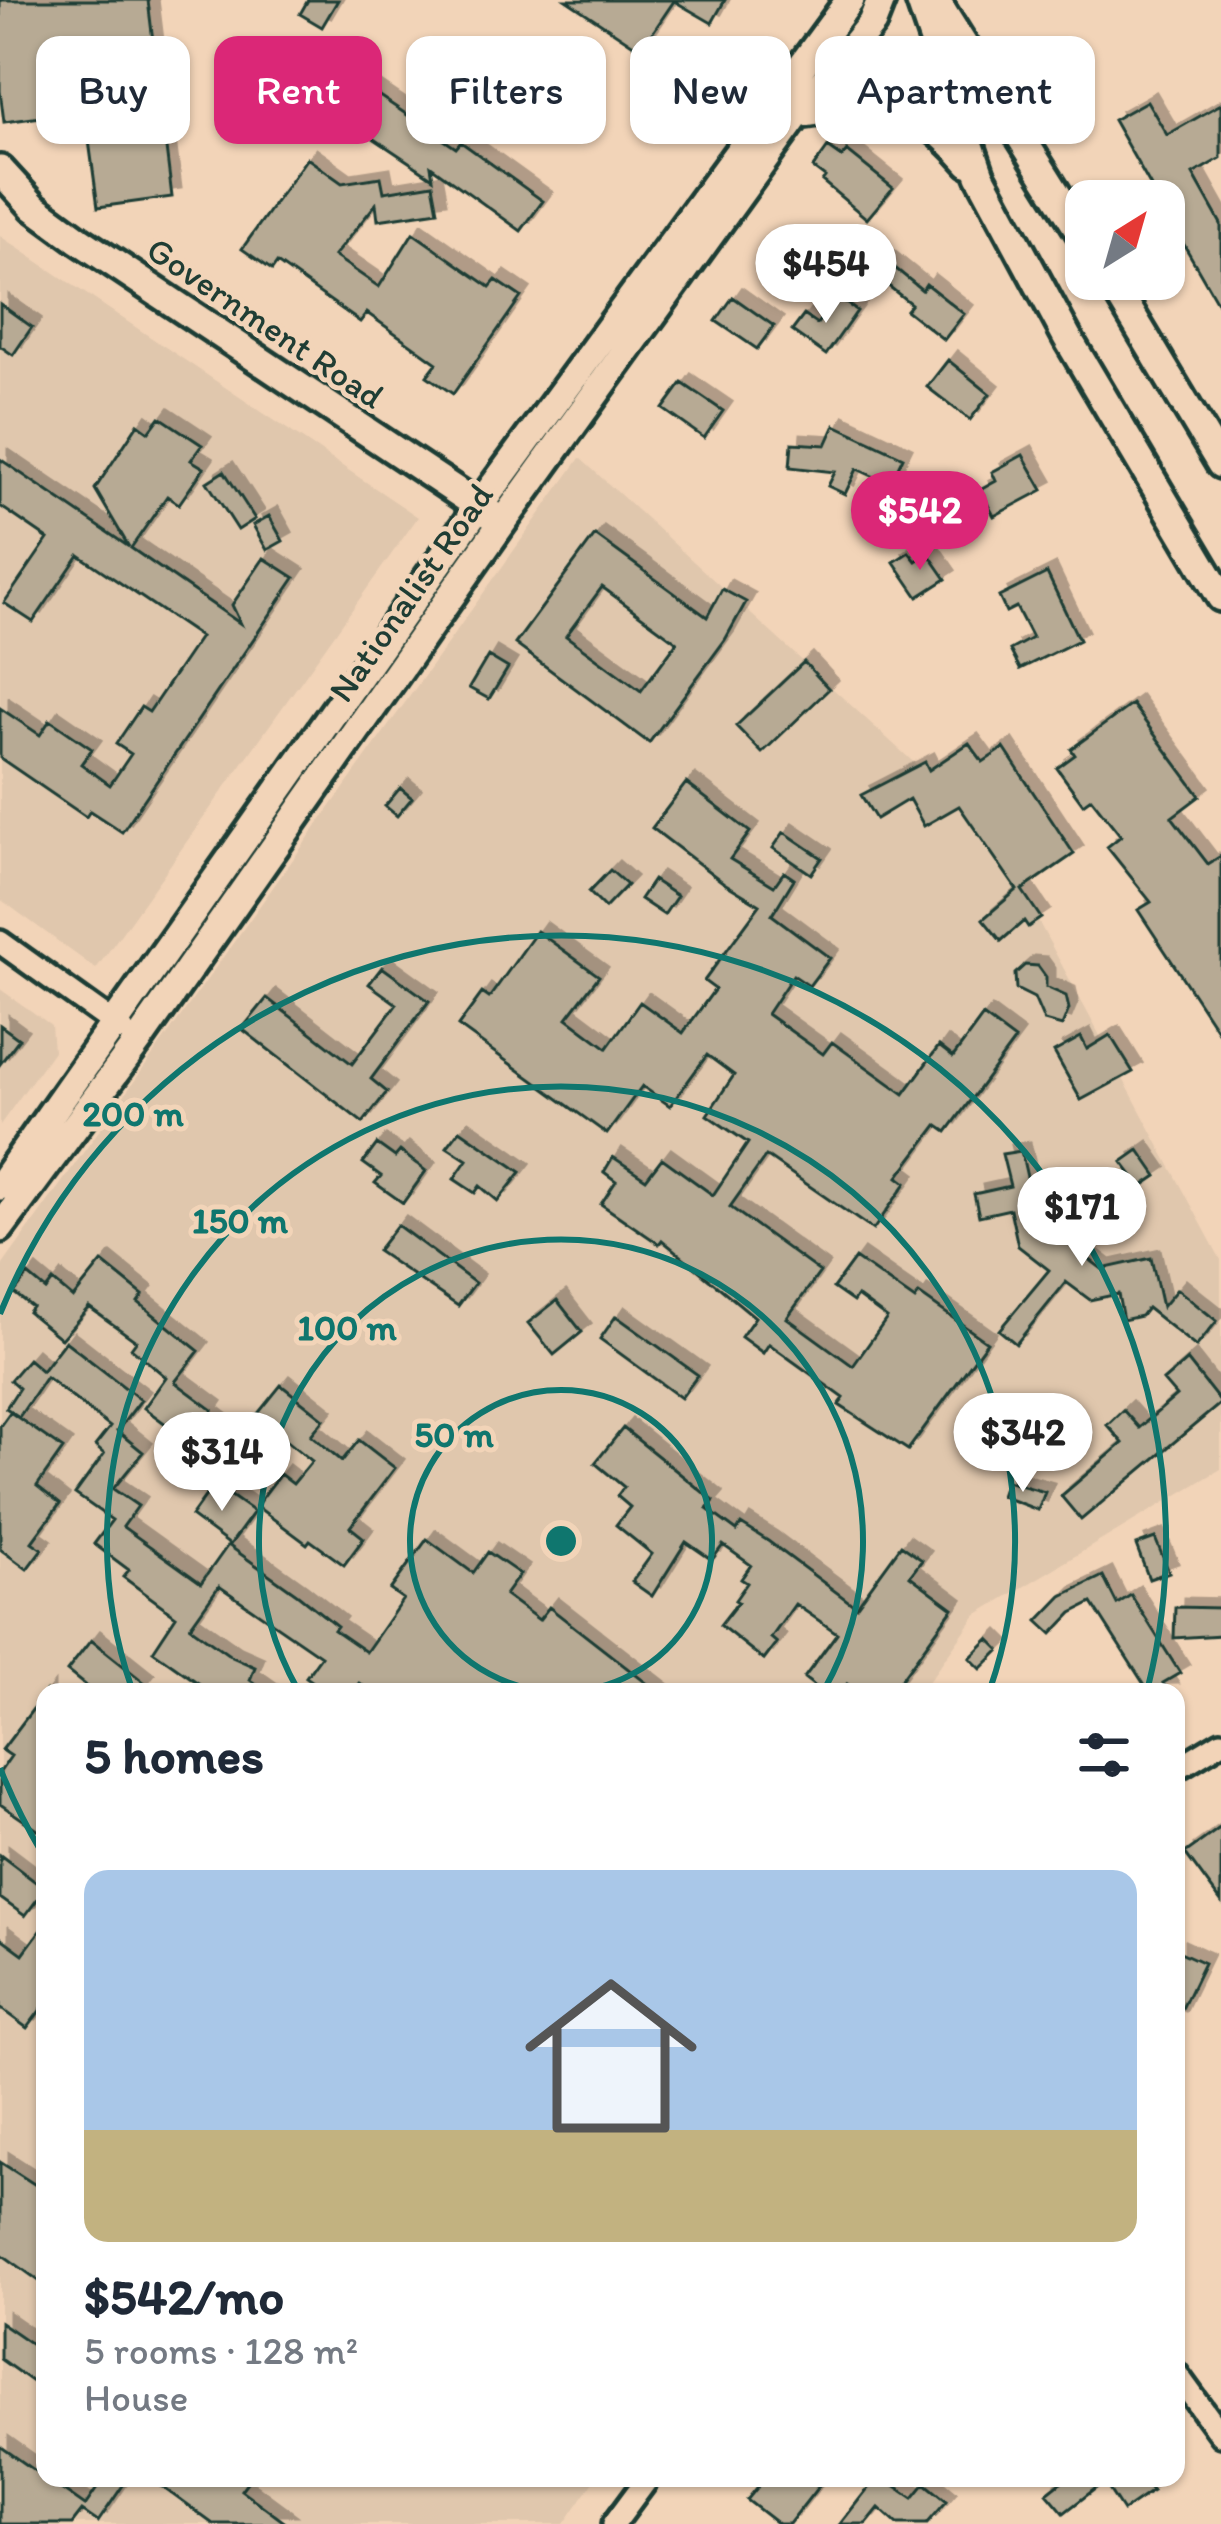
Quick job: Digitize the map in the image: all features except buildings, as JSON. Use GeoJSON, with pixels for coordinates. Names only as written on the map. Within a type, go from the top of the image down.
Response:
{"type":"FeatureCollection","features":[{"type":"Feature","properties":{"kind":"main road","name":"Nationalist Road"},"geometry":{"type":"LineString","coordinates":[[0,1228],[127,1032],[850,0]]}},
{"type":"Feature","properties":{"kind":"main road","name":"Nationalist Road"},"geometry":{"type":"LineString","coordinates":[[491,514],[796,114],[872,23],[881,0]]}},
{"type":"Feature","properties":{"kind":"main road"},"geometry":{"type":"LineString","coordinates":[[920,0],[980,175],[1067,338],[1221,597]]}},
{"type":"Feature","properties":{"kind":"main road"},"geometry":{"type":"LineString","coordinates":[[935,0],[1065,208]]}},
{"type":"Feature","properties":{"kind":"main road"},"geometry":{"type":"LineString","coordinates":[[796,114],[874,105],[915,115],[940,129],[980,175]]}},
{"type":"Feature","properties":{"kind":"main road","name":"Government Road"},"geometry":{"type":"LineString","coordinates":[[0,170],[34,208],[79,240],[491,514]]}},
{"type":"Feature","properties":{"kind":"main road"},"geometry":{"type":"LineString","coordinates":[[1122,300],[1221,464]]}},
{"type":"Feature","properties":{"kind":"main road","name":"Nationalist Road"},"geometry":{"type":"LineString","coordinates":[[0,1186],[127,1032]]}},
{"type":"Feature","properties":{"kind":"street"},"geometry":{"type":"LineString","coordinates":[[0,942],[127,1032]]}},
{"type":"Feature","properties":{"kind":"street"},"geometry":{"type":"LineString","coordinates":[[1185,1764],[1221,1742]]}},
{"type":"Feature","properties":{"kind":"street"},"geometry":{"type":"LineString","coordinates":[[1185,2386],[1221,2435]]}},
{"type":"Feature","properties":{"kind":"street"},"geometry":{"type":"LineString","coordinates":[[614,2524],[641,2487]]}},
{"type":"Feature","properties":{"kind":"shaded area"},"geometry":{"type":"Polygon","coordinates":[[[0,236],[418,517],[96,969],[0,899],[0,236]]]}},
{"type":"Feature","properties":{"kind":"shaded area"},"geometry":{"type":"Polygon","coordinates":[[[580,458],[990,832],[1221,1260],[1221,1469],[976,1615],[927,1683],[36,1683],[36,2487],[590,2487],[564,2524],[0,2524],[0,1269],[580,458]]]}},
{"type":"Feature","properties":{"kind":"shaded area"},"geometry":{"type":"Polygon","coordinates":[[[0,989],[51,1025],[53,1051],[0,1125],[0,989]]]}}]}
